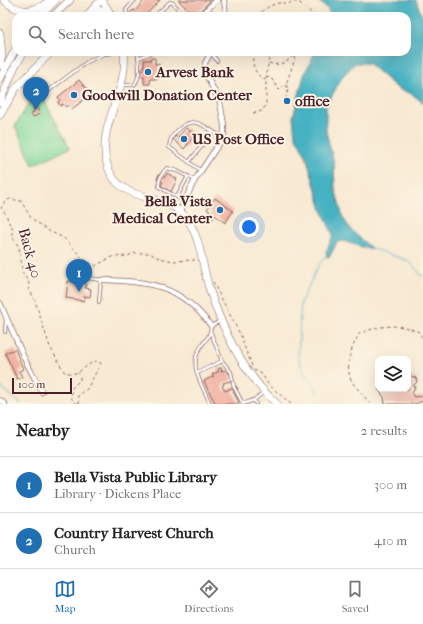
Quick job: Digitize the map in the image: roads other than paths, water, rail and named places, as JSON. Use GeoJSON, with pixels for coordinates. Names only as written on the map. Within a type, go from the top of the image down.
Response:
{"type":"FeatureCollection","features":[{"type":"Feature","properties":{"kind":"main road"},"geometry":{"type":"LineString","coordinates":[[4,0],[14,8],[23,11],[40,8],[50,0]]}},
{"type":"Feature","properties":{"kind":"main road"},"geometry":{"type":"LineString","coordinates":[[44,12],[56,0]]}},
{"type":"Feature","properties":{"kind":"main road"},"geometry":{"type":"LineString","coordinates":[[57,12],[70,0]]}},
{"type":"Feature","properties":{"kind":"main road"},"geometry":{"type":"LineString","coordinates":[[90,12],[102,0],[110,12]]}},
{"type":"Feature","properties":{"kind":"main road"},"geometry":{"type":"LineString","coordinates":[[0,34],[2,55],[0,65]]}},
{"type":"Feature","properties":{"kind":"main road"},"geometry":{"type":"LineString","coordinates":[[0,79],[12,56]]}},
{"type":"Feature","properties":{"kind":"main road"},"geometry":{"type":"LineString","coordinates":[[0,102],[15,66],[21,56]]}},
{"type":"Feature","properties":{"kind":"main road"},"geometry":{"type":"LineString","coordinates":[[0,115],[16,88],[47,56]]}},
{"type":"Feature","properties":{"kind":"main road"},"geometry":{"type":"LineString","coordinates":[[124,56],[125,65],[122,85],[104,142],[104,154],[110,174],[116,182],[127,191],[166,204],[181,212],[193,229],[209,288],[222,320],[250,374],[277,404]]}},
{"type":"Feature","properties":{"kind":"street"},"geometry":{"type":"LineString","coordinates":[[204,12],[217,0]]}},
{"type":"Feature","properties":{"kind":"street"},"geometry":{"type":"LineString","coordinates":[[224,0],[226,12]]}},
{"type":"Feature","properties":{"kind":"street"},"geometry":{"type":"LineString","coordinates":[[181,212],[184,201],[195,180],[223,137],[224,125],[219,100],[205,73],[205,63],[209,56]]}},
{"type":"Feature","properties":{"kind":"street"},"geometry":{"type":"LineString","coordinates":[[101,280],[129,281],[170,290],[195,309],[212,326]]}},
{"type":"Feature","properties":{"kind":"street"},"geometry":{"type":"LineString","coordinates":[[0,303],[25,360],[42,392]]}},
{"type":"Feature","properties":{"kind":"street"},"geometry":{"type":"LineString","coordinates":[[0,400],[5,404]]}},
{"type":"Feature","properties":{"kind":"lane"},"geometry":{"type":"LineString","coordinates":[[127,12],[126,10],[135,0]]}},
{"type":"Feature","properties":{"kind":"lane"},"geometry":{"type":"LineString","coordinates":[[160,12],[170,2],[179,10]]}},
{"type":"Feature","properties":{"kind":"lane"},"geometry":{"type":"LineString","coordinates":[[32,103],[87,62],[100,56]]}},
{"type":"Feature","properties":{"kind":"lane"},"geometry":{"type":"LineString","coordinates":[[122,85],[134,85],[139,77],[138,58],[143,56]]}},
{"type":"Feature","properties":{"kind":"lane"},"geometry":{"type":"LineString","coordinates":[[214,56],[217,61]]}},
{"type":"Feature","properties":{"kind":"lane"},"geometry":{"type":"LineString","coordinates":[[219,100],[236,94]]}},
{"type":"Feature","properties":{"kind":"lane"},"geometry":{"type":"LineString","coordinates":[[201,171],[169,147],[172,137],[185,124],[198,122],[223,137]]}},
{"type":"Feature","properties":{"kind":"lane"},"geometry":{"type":"LineString","coordinates":[[189,162],[213,132]]}},
{"type":"Feature","properties":{"kind":"lane"},"geometry":{"type":"LineString","coordinates":[[184,201],[159,187],[159,181],[167,168],[195,180]]}},
{"type":"Feature","properties":{"kind":"lane"},"geometry":{"type":"LineString","coordinates":[[177,197],[188,176]]}},
{"type":"Feature","properties":{"kind":"lane"},"geometry":{"type":"LineString","coordinates":[[88,278],[101,280],[99,302]]}},
{"type":"Feature","properties":{"kind":"lane"},"geometry":{"type":"LineString","coordinates":[[5,332],[6,318]]}},
{"type":"Feature","properties":{"kind":"lane"},"geometry":{"type":"LineString","coordinates":[[210,404],[197,374],[195,361],[196,354],[211,333],[212,326],[222,320]]}},
{"type":"Feature","properties":{"kind":"lane"},"geometry":{"type":"LineString","coordinates":[[211,333],[222,361],[233,376],[234,387],[243,404],[254,400],[265,392]]}},
{"type":"Feature","properties":{"kind":"lane"},"geometry":{"type":"LineString","coordinates":[[197,374],[222,361]]}},
{"type":"Feature","properties":{"kind":"lane"},"geometry":{"type":"LineString","coordinates":[[254,400],[256,404]]}},
{"type":"Feature","properties":{"kind":"water"},"geometry":{"type":"Polygon","coordinates":[[[317,0],[416,0],[423,19],[423,103],[412,94],[398,89],[368,63],[355,63],[342,77],[326,107],[326,131],[334,163],[335,188],[343,218],[352,231],[371,248],[368,249],[343,241],[337,242],[330,256],[327,257],[326,252],[333,235],[322,210],[306,156],[295,135],[293,117],[304,75],[313,56],[411,56],[411,12],[329,12],[328,9],[317,0]]]}},
{"type":"Feature","properties":{"kind":"waterway"},"geometry":{"type":"LineString","coordinates":[[371,248],[409,261],[423,277]]}},
{"type":"Feature","properties":{"kind":"waterway"},"geometry":{"type":"LineString","coordinates":[[318,392],[304,373],[298,356],[300,316],[301,302],[318,266],[327,255]]}},
{"type":"Feature","properties":{"kind":"waterway"},"geometry":{"type":"LineString","coordinates":[[0,386],[21,404]]}},
{"type":"Feature","properties":{"kind":"place","name":"Arvest Bank"},"geometry":{"type":"Point","coordinates":[148,72]}},
{"type":"Feature","properties":{"kind":"place","name":"Goodwill Donation Center"},"geometry":{"type":"Point","coordinates":[74,95]}},
{"type":"Feature","properties":{"kind":"place","name":"office"},"geometry":{"type":"Point","coordinates":[287,101]}},
{"type":"Feature","properties":{"kind":"place","name":"Country Harvest Church"},"geometry":{"type":"Point","coordinates":[36,110]}},
{"type":"Feature","properties":{"kind":"place","name":"US Post Office"},"geometry":{"type":"Point","coordinates":[184,139]}},
{"type":"Feature","properties":{"kind":"place","name":"Bella Vista Medical Center"},"geometry":{"type":"Point","coordinates":[220,210]}},
{"type":"Feature","properties":{"kind":"place","name":"Bella Vista Public Library"},"geometry":{"type":"Point","coordinates":[79,292]}}]}
